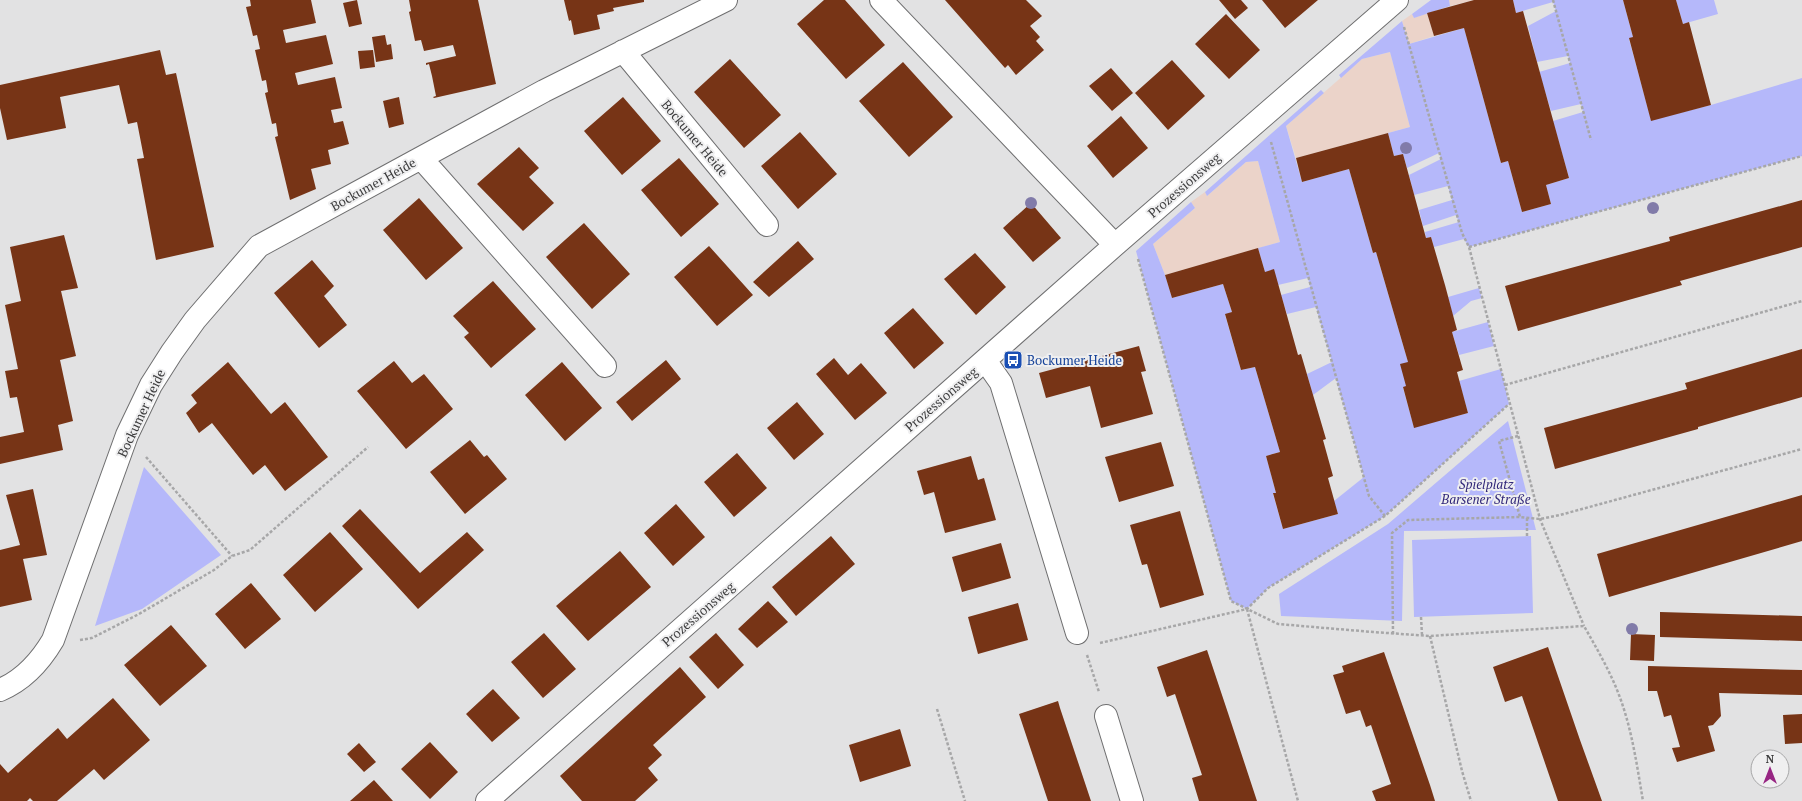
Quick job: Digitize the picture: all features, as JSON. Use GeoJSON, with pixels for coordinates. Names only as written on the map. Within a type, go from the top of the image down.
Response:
{"type":"FeatureCollection","features":[{"type":"Feature","properties":{"kind":"street","name":"Bockumer Heide"},"geometry":{"type":"LineString","coordinates":[[0,690],[29,672],[44,656],[53,640],[127,436],[151,385],[195,320],[259,246],[544,91],[726,0]]}},
{"type":"Feature","properties":{"kind":"street"},"geometry":{"type":"LineString","coordinates":[[881,0],[1119,241]]}},
{"type":"Feature","properties":{"kind":"street","name":"Prozessionsweg"},"geometry":{"type":"LineString","coordinates":[[487,801],[1119,241],[1393,3]]}},
{"type":"Feature","properties":{"kind":"street","name":"Bockumer Heide"},"geometry":{"type":"LineString","coordinates":[[623,51],[767,225]]}},
{"type":"Feature","properties":{"kind":"street","name":"Bockumer Heide"},"geometry":{"type":"LineString","coordinates":[[421,158],[606,366]]}},
{"type":"Feature","properties":{"kind":"street"},"geometry":{"type":"LineString","coordinates":[[985,360],[1001,383],[1081,640]]}},
{"type":"Feature","properties":{"kind":"street"},"geometry":{"type":"LineString","coordinates":[[1106,716],[1132,801]]}},
{"type":"Feature","properties":{"kind":"path"},"geometry":{"type":"LineString","coordinates":[[1553,0],[1591,140]]}},
{"type":"Feature","properties":{"kind":"path"},"geometry":{"type":"LineString","coordinates":[[1393,3],[1402,21],[1462,233],[1469,247],[1540,519],[1584,626],[1606,665],[1619,696],[1628,726],[1643,801]]}},
{"type":"Feature","properties":{"kind":"path"},"geometry":{"type":"LineString","coordinates":[[1256,122],[1272,142],[1369,496],[1385,516]]}},
{"type":"Feature","properties":{"kind":"path"},"geometry":{"type":"LineString","coordinates":[[1469,247],[1802,156]]}},
{"type":"Feature","properties":{"kind":"path"},"geometry":{"type":"LineString","coordinates":[[1119,241],[1136,251],[1231,601],[1278,624],[1393,634],[1430,636],[1584,626]]}},
{"type":"Feature","properties":{"kind":"path"},"geometry":{"type":"LineString","coordinates":[[1505,385],[1802,301]]}},
{"type":"Feature","properties":{"kind":"path"},"geometry":{"type":"LineString","coordinates":[[1106,716],[1081,640],[1247,609],[1268,588],[1385,516],[1509,404]]}},
{"type":"Feature","properties":{"kind":"path"},"geometry":{"type":"LineString","coordinates":[[127,436],[232,556]]}},
{"type":"Feature","properties":{"kind":"path"},"geometry":{"type":"LineString","coordinates":[[1518,436],[1499,441],[1520,517]]}},
{"type":"Feature","properties":{"kind":"path"},"geometry":{"type":"LineString","coordinates":[[53,640],[63,644],[92,638],[167,598],[214,570],[232,556],[250,550],[368,447]]}},
{"type":"Feature","properties":{"kind":"path"},"geometry":{"type":"LineString","coordinates":[[1393,634],[1392,533],[1408,520],[1520,517],[1540,519],[1560,516],[1802,450]]}},
{"type":"Feature","properties":{"kind":"path"},"geometry":{"type":"LineString","coordinates":[[1527,518],[1527,536]]}},
{"type":"Feature","properties":{"kind":"path"},"geometry":{"type":"LineString","coordinates":[[1247,609],[1256,638],[1298,801]]}},
{"type":"Feature","properties":{"kind":"path"},"geometry":{"type":"LineString","coordinates":[[1421,616],[1422,635]]}},
{"type":"Feature","properties":{"kind":"path"},"geometry":{"type":"LineString","coordinates":[[1430,636],[1462,771],[1471,801]]}},
{"type":"Feature","properties":{"kind":"path"},"geometry":{"type":"LineString","coordinates":[[937,709],[965,801]]}},
{"type":"Feature","properties":{"kind":"shaded area"},"geometry":{"type":"Polygon","coordinates":[[[1449,0],[1474,0],[1450,6],[1449,0]]]}},
{"type":"Feature","properties":{"kind":"shaded area"},"geometry":{"type":"Polygon","coordinates":[[[1427,13],[1434,36],[1409,44],[1402,21],[1412,14],[1414,18],[1427,13]]]}},
{"type":"Feature","properties":{"kind":"shaded area"},"geometry":{"type":"Polygon","coordinates":[[[1390,52],[1410,127],[1296,158],[1286,126],[1362,59],[1390,52]]]}},
{"type":"Feature","properties":{"kind":"shaded area"},"geometry":{"type":"Polygon","coordinates":[[[1258,161],[1280,242],[1165,275],[1153,244],[1195,208],[1191,202],[1205,192],[1207,196],[1246,162],[1258,161]]]}},
{"type":"Feature","properties":{"kind":"green space"},"geometry":{"type":"Polygon","coordinates":[[[1431,0],[1449,0],[1450,6],[1414,18],[1412,14],[1431,0]]]}},
{"type":"Feature","properties":{"kind":"green space"},"geometry":{"type":"Polygon","coordinates":[[[1513,0],[1623,0],[1633,37],[1629,39],[1651,120],[1711,105],[1802,78],[1802,156],[1469,247],[1464,239],[1434,247],[1431,237],[1426,238],[1425,232],[1459,222],[1456,215],[1423,226],[1419,210],[1452,200],[1448,186],[1414,195],[1409,175],[1441,159],[1439,153],[1407,168],[1403,154],[1394,156],[1388,133],[1410,127],[1390,52],[1362,59],[1341,78],[1339,75],[1402,21],[1409,44],[1464,28],[1501,163],[1508,161],[1522,212],[1551,204],[1546,185],[1569,178],[1553,121],[1583,112],[1581,104],[1551,111],[1539,72],[1570,63],[1568,56],[1537,62],[1528,26],[1556,11],[1553,2],[1516,13],[1513,0]]]}},
{"type":"Feature","properties":{"kind":"green space"},"geometry":{"type":"Polygon","coordinates":[[[1676,0],[1714,0],[1718,14],[1683,24],[1676,0]]]}},
{"type":"Feature","properties":{"kind":"green space"},"geometry":{"type":"Polygon","coordinates":[[[1321,90],[1324,93],[1286,126],[1302,182],[1349,169],[1373,253],[1376,252],[1408,362],[1406,386],[1403,388],[1414,427],[1468,413],[1459,381],[1501,369],[1509,404],[1385,516],[1268,588],[1247,609],[1231,601],[1136,251],[1191,202],[1195,208],[1153,244],[1172,298],[1223,284],[1232,312],[1225,315],[1241,370],[1255,367],[1280,452],[1266,456],[1276,493],[1273,494],[1283,529],[1338,514],[1334,501],[1364,477],[1336,378],[1313,395],[1307,374],[1332,362],[1316,307],[1287,314],[1281,295],[1310,287],[1308,278],[1278,285],[1265,272],[1258,248],[1280,242],[1258,161],[1246,162],[1207,196],[1205,192],[1321,90]]]}},
{"type":"Feature","properties":{"kind":"green space"},"geometry":{"type":"Polygon","coordinates":[[[1479,288],[1482,298],[1471,301],[1453,316],[1448,297],[1479,288]]]}},
{"type":"Feature","properties":{"kind":"green space"},"geometry":{"type":"Polygon","coordinates":[[[1488,322],[1494,346],[1459,355],[1452,332],[1488,322]]]}},
{"type":"Feature","properties":{"kind":"green space","name":"Spielplatz Barsener Straße"},"geometry":{"type":"Polygon","coordinates":[[[1508,421],[1536,530],[1404,531],[1402,621],[1281,616],[1279,594],[1388,524],[1508,421]]]}},
{"type":"Feature","properties":{"kind":"green space"},"geometry":{"type":"Polygon","coordinates":[[[144,467],[221,555],[142,609],[95,626],[144,467]]]}},
{"type":"Feature","properties":{"kind":"green space"},"geometry":{"type":"Polygon","coordinates":[[[1531,536],[1533,613],[1414,617],[1412,540],[1531,536]]]}},
{"type":"Feature","properties":{"kind":"building"},"geometry":{"type":"Polygon","coordinates":[[[250,0],[311,0],[316,23],[283,30],[286,43],[326,35],[333,64],[295,73],[298,85],[335,77],[342,108],[331,110],[334,123],[343,121],[349,144],[328,150],[331,164],[311,169],[316,189],[290,200],[275,137],[278,136],[276,123],[272,124],[265,93],[268,92],[266,80],[262,81],[255,50],[260,49],[257,35],[253,36],[246,7],[251,6],[250,0]]]}},
{"type":"Feature","properties":{"kind":"building"},"geometry":{"type":"Polygon","coordinates":[[[357,0],[362,24],[349,27],[343,3],[357,0]]]}},
{"type":"Feature","properties":{"kind":"building"},"geometry":{"type":"Polygon","coordinates":[[[409,0],[478,0],[496,84],[434,98],[433,97],[436,96],[432,76],[429,64],[426,65],[426,63],[456,56],[453,45],[424,51],[421,40],[415,41],[409,12],[411,11],[409,0]]]}},
{"type":"Feature","properties":{"kind":"building"},"geometry":{"type":"Polygon","coordinates":[[[564,0],[644,0],[644,2],[613,8],[614,11],[597,15],[600,29],[574,35],[571,20],[569,21],[564,0]]]}},
{"type":"Feature","properties":{"kind":"building"},"geometry":{"type":"Polygon","coordinates":[[[824,0],[845,0],[885,45],[846,79],[797,24],[824,0]]]}},
{"type":"Feature","properties":{"kind":"building"},"geometry":{"type":"Polygon","coordinates":[[[945,0],[1026,0],[1042,16],[1030,26],[1040,37],[1036,41],[1044,50],[1016,75],[1008,65],[1005,68],[945,0]]]}},
{"type":"Feature","properties":{"kind":"building"},"geometry":{"type":"Polygon","coordinates":[[[1219,0],[1241,0],[1248,8],[1235,19],[1219,0]]]}},
{"type":"Feature","properties":{"kind":"building"},"geometry":{"type":"Polygon","coordinates":[[[1262,0],[1318,0],[1285,28],[1262,0]]]}},
{"type":"Feature","properties":{"kind":"building"},"geometry":{"type":"Polygon","coordinates":[[[1474,0],[1513,0],[1516,13],[1523,11],[1569,178],[1546,185],[1551,204],[1522,212],[1508,161],[1501,163],[1464,28],[1434,36],[1427,13],[1474,0]]]}},
{"type":"Feature","properties":{"kind":"building"},"geometry":{"type":"Polygon","coordinates":[[[1623,0],[1676,0],[1683,24],[1689,22],[1711,105],[1651,121],[1629,38],[1633,37],[1623,0]]]}},
{"type":"Feature","properties":{"kind":"building"},"geometry":{"type":"Polygon","coordinates":[[[1226,14],[1260,50],[1229,79],[1195,44],[1226,14]]]}},
{"type":"Feature","properties":{"kind":"building"},"geometry":{"type":"Polygon","coordinates":[[[385,35],[387,45],[391,44],[393,59],[376,62],[372,37],[385,35]]]}},
{"type":"Feature","properties":{"kind":"building"},"geometry":{"type":"Polygon","coordinates":[[[160,50],[166,75],[176,73],[214,247],[156,260],[137,159],[144,158],[137,122],[128,124],[119,85],[60,97],[66,128],[7,140],[0,108],[0,85],[160,50]]]}},
{"type":"Feature","properties":{"kind":"building"},"geometry":{"type":"Polygon","coordinates":[[[373,50],[375,67],[360,69],[358,51],[373,50]]]}},
{"type":"Feature","properties":{"kind":"building"},"geometry":{"type":"Polygon","coordinates":[[[730,59],[781,115],[744,148],[694,92],[730,59]]]}},
{"type":"Feature","properties":{"kind":"building"},"geometry":{"type":"Polygon","coordinates":[[[1172,60],[1205,96],[1168,130],[1135,93],[1172,60]]]}},
{"type":"Feature","properties":{"kind":"building"},"geometry":{"type":"Polygon","coordinates":[[[903,62],[953,117],[909,157],[859,101],[903,62]]]}},
{"type":"Feature","properties":{"kind":"building"},"geometry":{"type":"Polygon","coordinates":[[[1111,68],[1133,93],[1112,111],[1089,86],[1111,68]]]}},
{"type":"Feature","properties":{"kind":"building"},"geometry":{"type":"Polygon","coordinates":[[[399,97],[404,124],[389,128],[383,101],[399,97]]]}},
{"type":"Feature","properties":{"kind":"building"},"geometry":{"type":"Polygon","coordinates":[[[623,97],[661,141],[622,175],[584,131],[623,97]]]}},
{"type":"Feature","properties":{"kind":"building"},"geometry":{"type":"Polygon","coordinates":[[[1121,116],[1148,148],[1113,178],[1087,146],[1121,116]]]}},
{"type":"Feature","properties":{"kind":"building"},"geometry":{"type":"Polygon","coordinates":[[[800,132],[837,174],[798,209],[761,166],[800,132]]]}},
{"type":"Feature","properties":{"kind":"building"},"geometry":{"type":"Polygon","coordinates":[[[1388,133],[1394,156],[1403,154],[1426,238],[1431,237],[1445,285],[1457,330],[1452,332],[1463,370],[1457,372],[1468,413],[1414,428],[1403,387],[1406,386],[1400,364],[1408,362],[1376,252],[1373,253],[1349,169],[1302,182],[1296,158],[1388,133]]]}},
{"type":"Feature","properties":{"kind":"building"},"geometry":{"type":"Polygon","coordinates":[[[519,147],[539,168],[529,177],[554,203],[523,231],[477,184],[519,147]]]}},
{"type":"Feature","properties":{"kind":"building"},"geometry":{"type":"Polygon","coordinates":[[[679,158],[719,204],[681,237],[641,190],[679,158]]]}},
{"type":"Feature","properties":{"kind":"building"},"geometry":{"type":"Polygon","coordinates":[[[419,198],[463,248],[426,280],[383,230],[419,198]]]}},
{"type":"Feature","properties":{"kind":"building"},"geometry":{"type":"Polygon","coordinates":[[[1802,200],[1802,247],[1680,281],[1682,285],[1518,331],[1505,286],[1670,241],[1669,237],[1802,200]]]}},
{"type":"Feature","properties":{"kind":"building"},"geometry":{"type":"Polygon","coordinates":[[[1031,203],[1061,238],[1033,262],[1003,228],[1031,203]]]}},
{"type":"Feature","properties":{"kind":"building"},"geometry":{"type":"Polygon","coordinates":[[[584,223],[630,274],[592,309],[546,257],[584,223]]]}},
{"type":"Feature","properties":{"kind":"building"},"geometry":{"type":"Polygon","coordinates":[[[64,235],[78,288],[61,291],[76,356],[60,360],[73,421],[58,425],[63,450],[0,464],[0,437],[24,432],[17,397],[10,398],[5,371],[18,369],[5,305],[21,301],[10,247],[64,235]]]}},
{"type":"Feature","properties":{"kind":"building"},"geometry":{"type":"Polygon","coordinates":[[[798,241],[814,259],[769,297],[753,282],[798,241]]]}},
{"type":"Feature","properties":{"kind":"building"},"geometry":{"type":"Polygon","coordinates":[[[709,246],[753,295],[717,326],[674,277],[709,246]]]}},
{"type":"Feature","properties":{"kind":"building"},"geometry":{"type":"Polygon","coordinates":[[[1258,248],[1265,272],[1274,269],[1298,355],[1301,354],[1326,439],[1323,440],[1333,476],[1328,478],[1338,514],[1283,529],[1273,493],[1276,493],[1266,456],[1280,452],[1255,367],[1241,370],[1225,314],[1232,312],[1223,284],[1172,298],[1165,275],[1258,248]]]}},
{"type":"Feature","properties":{"kind":"building"},"geometry":{"type":"Polygon","coordinates":[[[975,253],[1006,287],[976,315],[944,279],[975,253]]]}},
{"type":"Feature","properties":{"kind":"building"},"geometry":{"type":"Polygon","coordinates":[[[312,260],[334,286],[324,296],[347,325],[319,348],[274,293],[312,260]]]}},
{"type":"Feature","properties":{"kind":"building"},"geometry":{"type":"Polygon","coordinates":[[[493,281],[536,329],[491,368],[464,337],[469,333],[453,316],[493,281]]]}},
{"type":"Feature","properties":{"kind":"building"},"geometry":{"type":"Polygon","coordinates":[[[913,308],[944,343],[914,369],[884,333],[913,308]]]}},
{"type":"Feature","properties":{"kind":"building"},"geometry":{"type":"Polygon","coordinates":[[[1139,346],[1146,371],[1141,372],[1153,414],[1101,428],[1090,386],[1046,398],[1039,373],[1139,346]]]}},
{"type":"Feature","properties":{"kind":"building"},"geometry":{"type":"Polygon","coordinates":[[[1802,349],[1802,397],[1698,427],[1698,429],[1555,469],[1544,428],[1687,389],[1685,383],[1802,349]]]}},
{"type":"Feature","properties":{"kind":"building"},"geometry":{"type":"Polygon","coordinates":[[[834,358],[848,375],[861,363],[887,393],[855,420],[816,374],[834,358]]]}},
{"type":"Feature","properties":{"kind":"building"},"geometry":{"type":"Polygon","coordinates":[[[666,360],[681,379],[632,421],[616,402],[666,360]]]}},
{"type":"Feature","properties":{"kind":"building"},"geometry":{"type":"Polygon","coordinates":[[[394,361],[412,383],[424,374],[453,409],[406,449],[357,391],[394,361]]]}},
{"type":"Feature","properties":{"kind":"building"},"geometry":{"type":"Polygon","coordinates":[[[228,362],[271,414],[285,402],[328,457],[285,491],[265,465],[253,475],[212,423],[199,433],[186,413],[197,403],[191,395],[228,362]]]}},
{"type":"Feature","properties":{"kind":"building"},"geometry":{"type":"Polygon","coordinates":[[[562,362],[602,408],[565,441],[525,395],[562,362]]]}},
{"type":"Feature","properties":{"kind":"building"},"geometry":{"type":"Polygon","coordinates":[[[797,402],[824,434],[794,460],[767,428],[797,402]]]}},
{"type":"Feature","properties":{"kind":"building"},"geometry":{"type":"Polygon","coordinates":[[[470,440],[484,457],[487,455],[507,479],[465,514],[430,472],[470,440]]]}},
{"type":"Feature","properties":{"kind":"building"},"geometry":{"type":"Polygon","coordinates":[[[1161,442],[1174,486],[1119,502],[1105,457],[1161,442]]]}},
{"type":"Feature","properties":{"kind":"building"},"geometry":{"type":"Polygon","coordinates":[[[737,453],[767,488],[734,517],[704,482],[737,453]]]}},
{"type":"Feature","properties":{"kind":"building"},"geometry":{"type":"Polygon","coordinates":[[[971,456],[978,480],[984,478],[996,520],[945,533],[934,492],[924,495],[917,471],[971,456]]]}},
{"type":"Feature","properties":{"kind":"building"},"geometry":{"type":"Polygon","coordinates":[[[33,489],[47,555],[23,559],[32,600],[0,607],[0,550],[20,545],[6,495],[33,489]]]}},
{"type":"Feature","properties":{"kind":"building"},"geometry":{"type":"Polygon","coordinates":[[[1802,495],[1802,541],[1609,597],[1597,554],[1802,495]]]}},
{"type":"Feature","properties":{"kind":"building"},"geometry":{"type":"Polygon","coordinates":[[[676,504],[705,537],[673,566],[644,533],[676,504]]]}},
{"type":"Feature","properties":{"kind":"building"},"geometry":{"type":"Polygon","coordinates":[[[360,509],[420,573],[467,532],[484,550],[418,609],[342,526],[360,509]]]}},
{"type":"Feature","properties":{"kind":"building"},"geometry":{"type":"Polygon","coordinates":[[[1180,511],[1204,595],[1160,608],[1147,564],[1142,565],[1130,525],[1180,511]]]}},
{"type":"Feature","properties":{"kind":"building"},"geometry":{"type":"Polygon","coordinates":[[[330,532],[363,569],[315,612],[283,575],[330,532]]]}},
{"type":"Feature","properties":{"kind":"building"},"geometry":{"type":"Polygon","coordinates":[[[831,536],[855,564],[796,616],[772,587],[831,536]]]}},
{"type":"Feature","properties":{"kind":"building"},"geometry":{"type":"Polygon","coordinates":[[[1001,543],[1011,578],[962,592],[952,557],[1001,543]]]}},
{"type":"Feature","properties":{"kind":"building"},"geometry":{"type":"Polygon","coordinates":[[[620,551],[651,587],[588,641],[556,606],[620,551]]]}},
{"type":"Feature","properties":{"kind":"building"},"geometry":{"type":"Polygon","coordinates":[[[251,583],[281,619],[245,649],[215,614],[251,583]]]}},
{"type":"Feature","properties":{"kind":"building"},"geometry":{"type":"Polygon","coordinates":[[[768,601],[788,622],[757,648],[738,629],[768,601]]]}},
{"type":"Feature","properties":{"kind":"building"},"geometry":{"type":"Polygon","coordinates":[[[1018,603],[1028,640],[978,654],[968,617],[1018,603]]]}},
{"type":"Feature","properties":{"kind":"building"},"geometry":{"type":"Polygon","coordinates":[[[1660,612],[1802,616],[1802,641],[1660,637],[1660,612]]]}},
{"type":"Feature","properties":{"kind":"building"},"geometry":{"type":"Polygon","coordinates":[[[171,625],[207,666],[160,706],[124,665],[171,625]]]}},
{"type":"Feature","properties":{"kind":"building"},"geometry":{"type":"Polygon","coordinates":[[[544,633],[576,669],[543,698],[511,662],[544,633]]]}},
{"type":"Feature","properties":{"kind":"building"},"geometry":{"type":"Polygon","coordinates":[[[716,633],[744,665],[718,689],[689,657],[716,633]]]}},
{"type":"Feature","properties":{"kind":"building"},"geometry":{"type":"Polygon","coordinates":[[[1631,634],[1655,635],[1654,661],[1630,660],[1631,634]]]}},
{"type":"Feature","properties":{"kind":"building"},"geometry":{"type":"Polygon","coordinates":[[[1548,647],[1602,801],[1558,801],[1522,696],[1505,702],[1493,667],[1548,647]]]}},
{"type":"Feature","properties":{"kind":"building"},"geometry":{"type":"Polygon","coordinates":[[[1207,650],[1257,801],[1199,801],[1192,778],[1202,775],[1175,694],[1167,697],[1157,667],[1207,650]]]}},
{"type":"Feature","properties":{"kind":"building"},"geometry":{"type":"Polygon","coordinates":[[[1384,652],[1435,801],[1376,801],[1372,791],[1391,784],[1371,725],[1366,727],[1360,710],[1346,714],[1333,675],[1344,672],[1342,666],[1384,652]]]}},
{"type":"Feature","properties":{"kind":"building"},"geometry":{"type":"Polygon","coordinates":[[[1648,666],[1802,670],[1802,695],[1719,693],[1721,716],[1713,725],[1708,726],[1715,751],[1677,762],[1672,748],[1680,747],[1671,715],[1664,717],[1657,691],[1648,691],[1648,666]]]}},
{"type":"Feature","properties":{"kind":"building"},"geometry":{"type":"Polygon","coordinates":[[[680,667],[706,697],[653,745],[662,755],[648,768],[658,780],[635,801],[582,801],[560,776],[680,667]]]}},
{"type":"Feature","properties":{"kind":"building"},"geometry":{"type":"Polygon","coordinates":[[[493,689],[520,718],[492,742],[466,714],[493,689]]]}},
{"type":"Feature","properties":{"kind":"building"},"geometry":{"type":"Polygon","coordinates":[[[113,698],[150,740],[104,780],[94,769],[57,801],[33,801],[30,798],[27,801],[0,801],[0,764],[8,773],[58,728],[67,739],[113,698]]]}},
{"type":"Feature","properties":{"kind":"building"},"geometry":{"type":"Polygon","coordinates":[[[1058,701],[1091,801],[1048,801],[1019,714],[1058,701]]]}},
{"type":"Feature","properties":{"kind":"building"},"geometry":{"type":"Polygon","coordinates":[[[1802,714],[1802,743],[1785,744],[1783,715],[1802,714]]]}},
{"type":"Feature","properties":{"kind":"building"},"geometry":{"type":"Polygon","coordinates":[[[900,729],[911,766],[860,782],[849,745],[900,729]]]}},
{"type":"Feature","properties":{"kind":"building"},"geometry":{"type":"Polygon","coordinates":[[[430,742],[458,772],[430,799],[401,769],[430,742]]]}},
{"type":"Feature","properties":{"kind":"building"},"geometry":{"type":"Polygon","coordinates":[[[359,743],[376,762],[364,772],[347,754],[359,743]]]}},
{"type":"Feature","properties":{"kind":"building"},"geometry":{"type":"Polygon","coordinates":[[[374,780],[393,801],[350,801],[374,780]]]}},
{"type":"Feature","properties":{"kind":"place","name":"Bockumer Heide"},"geometry":{"type":"Point","coordinates":[1013,360]}}]}
